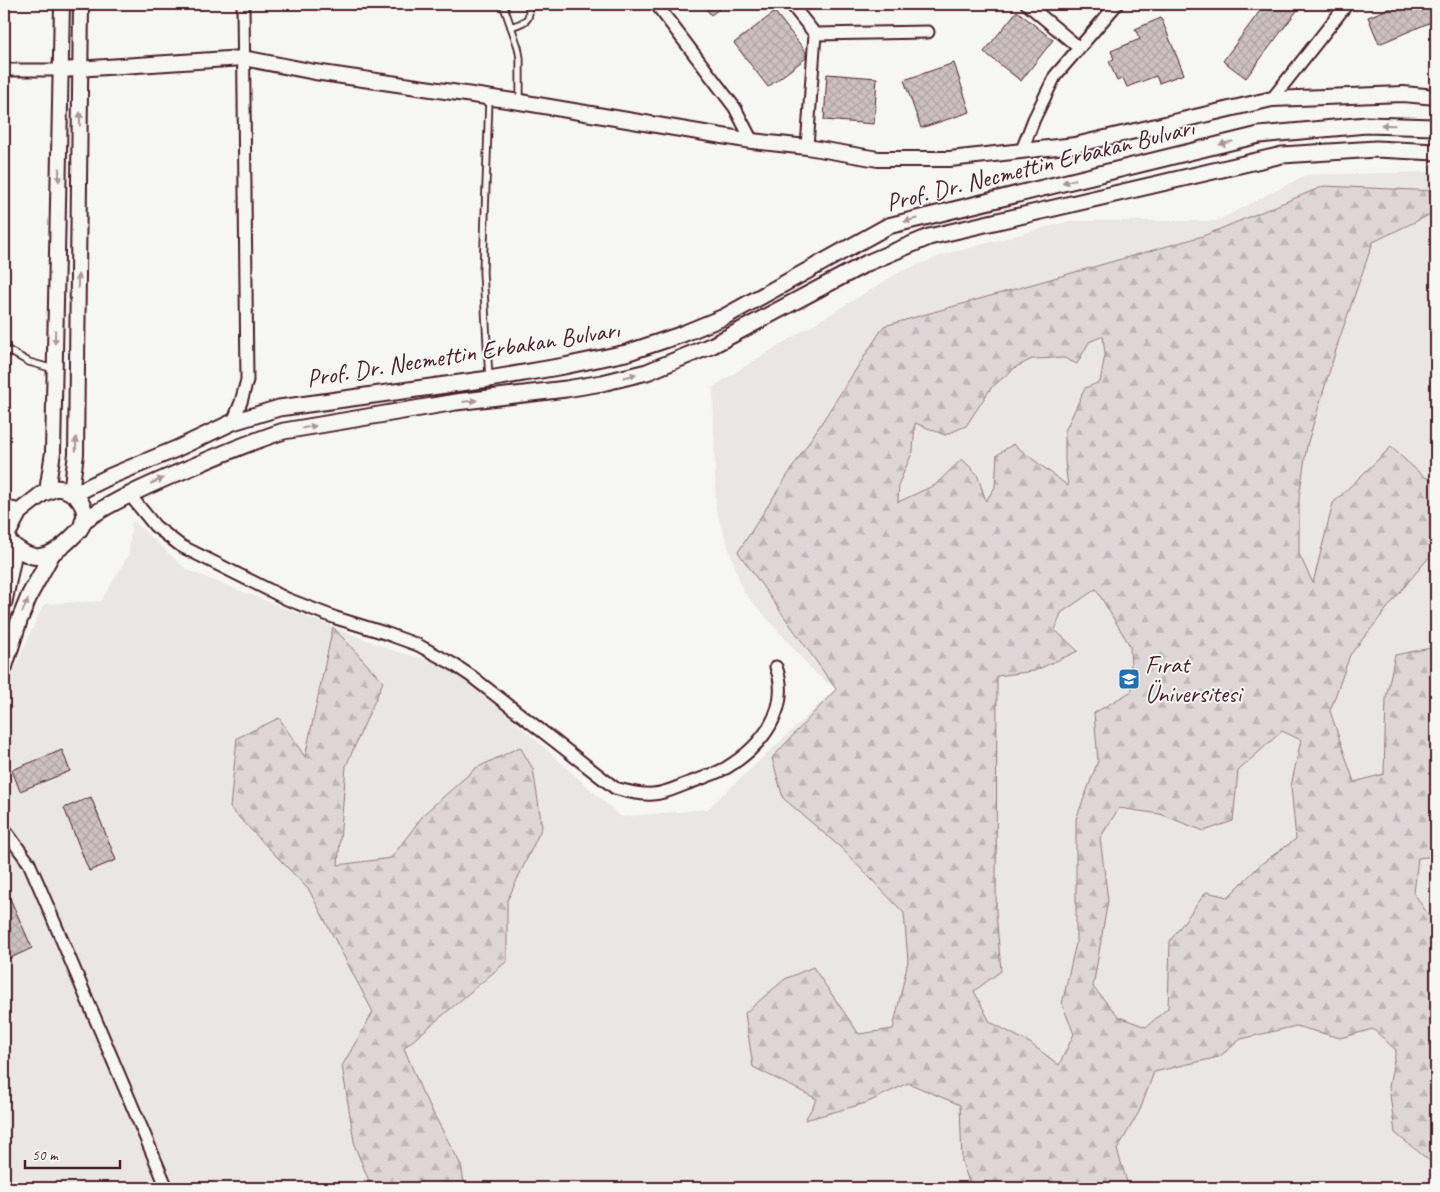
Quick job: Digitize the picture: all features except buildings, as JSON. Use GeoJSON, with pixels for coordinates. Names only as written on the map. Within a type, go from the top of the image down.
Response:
{"type":"FeatureCollection","features":[{"type":"Feature","properties":{"kind":"main road","name":"Prof. Dr. Necmettin Erbakan Bulvarı"},"geometry":{"type":"LineString","coordinates":[[73,493],[176,449],[233,422],[279,408],[489,379],[626,353],[680,335],[724,317],[888,226],[1259,135],[1366,125],[1436,127]]}},
{"type":"Feature","properties":{"kind":"main road","name":"Prof. Dr. Necmettin Erbakan Bulvarı"},"geometry":{"type":"LineString","coordinates":[[83,521],[129,494],[219,455],[284,431],[456,402],[566,389],[602,383],[647,372],[713,345],[867,263],[928,237],[1282,156],[1376,148],[1436,152]]}},
{"type":"Feature","properties":{"kind":"main road"},"geometry":{"type":"LineString","coordinates":[[4,602],[9,539],[19,512],[47,491],[56,488],[73,493],[84,514],[80,529],[52,554],[30,594],[4,668]]}},
{"type":"Feature","properties":{"kind":"main road"},"geometry":{"type":"LineString","coordinates":[[4,508],[19,512]]}},
{"type":"Feature","properties":{"kind":"main road"},"geometry":{"type":"LineString","coordinates":[[9,539],[32,557],[43,557],[52,554]]}},
{"type":"Feature","properties":{"kind":"street"},"geometry":{"type":"LineString","coordinates":[[47,491],[53,452],[62,4]]}},
{"type":"Feature","properties":{"kind":"street"},"geometry":{"type":"LineString","coordinates":[[73,493],[76,454],[81,4]]}},
{"type":"Feature","properties":{"kind":"street"},"geometry":{"type":"LineString","coordinates":[[233,422],[247,380],[244,4]]}},
{"type":"Feature","properties":{"kind":"street"},"geometry":{"type":"LineString","coordinates":[[656,4],[735,108],[752,141]]}},
{"type":"Feature","properties":{"kind":"street"},"geometry":{"type":"LineString","coordinates":[[791,4],[815,34],[807,147]]}},
{"type":"Feature","properties":{"kind":"street"},"geometry":{"type":"LineString","coordinates":[[1028,4],[1078,47]]}},
{"type":"Feature","properties":{"kind":"street"},"geometry":{"type":"LineString","coordinates":[[1022,150],[1034,119],[1055,76],[1117,4]]}},
{"type":"Feature","properties":{"kind":"street"},"geometry":{"type":"LineString","coordinates":[[1272,99],[1346,4]]}},
{"type":"Feature","properties":{"kind":"street"},"geometry":{"type":"LineString","coordinates":[[815,34],[928,32]]}},
{"type":"Feature","properties":{"kind":"street"},"geometry":{"type":"LineString","coordinates":[[4,70],[61,70],[243,58],[315,72],[489,97],[752,141],[807,147],[878,159],[950,159],[1075,145],[1272,99],[1403,94],[1436,97]]}},
{"type":"Feature","properties":{"kind":"street"},"geometry":{"type":"LineString","coordinates":[[129,494],[155,526],[181,546],[287,599],[336,618],[402,639],[453,664],[615,788],[624,791],[642,794],[665,792],[713,774],[738,759],[760,738],[777,712],[780,704],[781,685],[776,666]]}},
{"type":"Feature","properties":{"kind":"street"},"geometry":{"type":"LineString","coordinates":[[4,829],[29,863],[166,1188]]}},
{"type":"Feature","properties":{"kind":"lane"},"geometry":{"type":"LineString","coordinates":[[502,4],[520,58],[520,102]]}},
{"type":"Feature","properties":{"kind":"lane"},"geometry":{"type":"LineString","coordinates":[[511,27],[528,19],[530,13],[528,4]]}},
{"type":"Feature","properties":{"kind":"lane"},"geometry":{"type":"LineString","coordinates":[[489,97],[483,272],[489,379]]}},
{"type":"Feature","properties":{"kind":"lane"},"geometry":{"type":"LineString","coordinates":[[4,348],[29,362],[55,370]]}},
{"type":"Feature","properties":{"kind":"shaded area","name":"Fırat Üniversitesi"},"geometry":{"type":"Polygon","coordinates":[[[1436,172],[1436,1188],[4,1188],[4,697],[8,683],[44,604],[101,601],[129,555],[132,520],[187,570],[397,652],[454,666],[621,817],[708,809],[836,689],[816,674],[743,591],[716,509],[713,387],[900,272],[943,255],[1069,221],[1217,221],[1306,175],[1436,172]]]}},
{"type":"Feature","properties":{"kind":"green space"},"geometry":{"type":"Polygon","coordinates":[[[1324,186],[1436,191],[1436,217],[1429,215],[1373,242],[1339,340],[1307,445],[1299,497],[1299,554],[1313,583],[1333,503],[1391,447],[1423,476],[1436,482],[1436,549],[1350,655],[1330,711],[1354,782],[1384,774],[1386,698],[1395,655],[1436,647],[1436,856],[1418,858],[1414,893],[1429,916],[1436,915],[1436,1166],[1395,1133],[1389,1087],[1396,1050],[1373,1029],[1340,1038],[1296,1026],[1241,1039],[1219,1057],[1154,1072],[1140,1110],[1117,1150],[1129,1188],[971,1188],[962,1162],[960,1105],[908,1083],[866,1103],[805,1120],[817,1099],[753,1067],[745,1013],[785,979],[813,967],[859,1034],[893,1029],[908,961],[904,913],[840,847],[783,798],[772,758],[836,689],[738,552],[884,326],[1203,236],[1324,186]],[[1103,336],[1089,342],[1077,364],[1064,358],[1032,359],[1016,367],[991,388],[966,426],[945,435],[915,423],[913,451],[899,483],[898,502],[935,485],[962,459],[977,474],[986,501],[995,487],[997,455],[1013,444],[1068,486],[1065,462],[1065,431],[1085,388],[1100,382],[1105,355],[1103,336]],[[1096,589],[1061,613],[1055,630],[1078,651],[1034,671],[997,676],[996,912],[1001,971],[974,991],[990,1022],[1030,1043],[1059,1065],[1074,1034],[1062,1004],[1076,943],[1076,819],[1098,761],[1094,713],[1132,691],[1130,646],[1096,589]],[[1282,731],[1238,771],[1233,821],[1204,831],[1160,814],[1119,808],[1100,838],[1108,900],[1093,987],[1119,1017],[1146,1027],[1168,1008],[1170,941],[1206,892],[1228,897],[1261,864],[1296,839],[1291,786],[1301,740],[1282,731]]]}},
{"type":"Feature","properties":{"kind":"green space"},"geometry":{"type":"Polygon","coordinates":[[[333,627],[383,682],[346,766],[338,865],[391,858],[425,813],[476,768],[520,747],[533,769],[542,827],[507,901],[507,961],[404,1048],[422,1092],[461,1165],[465,1188],[372,1188],[355,1147],[342,1066],[373,1012],[309,890],[230,808],[237,738],[279,718],[305,757],[333,627]]]}},
{"type":"Feature","properties":{"kind":"place","name":"Fırat Üniversitesi"},"geometry":{"type":"Point","coordinates":[1129,679]}}]}
